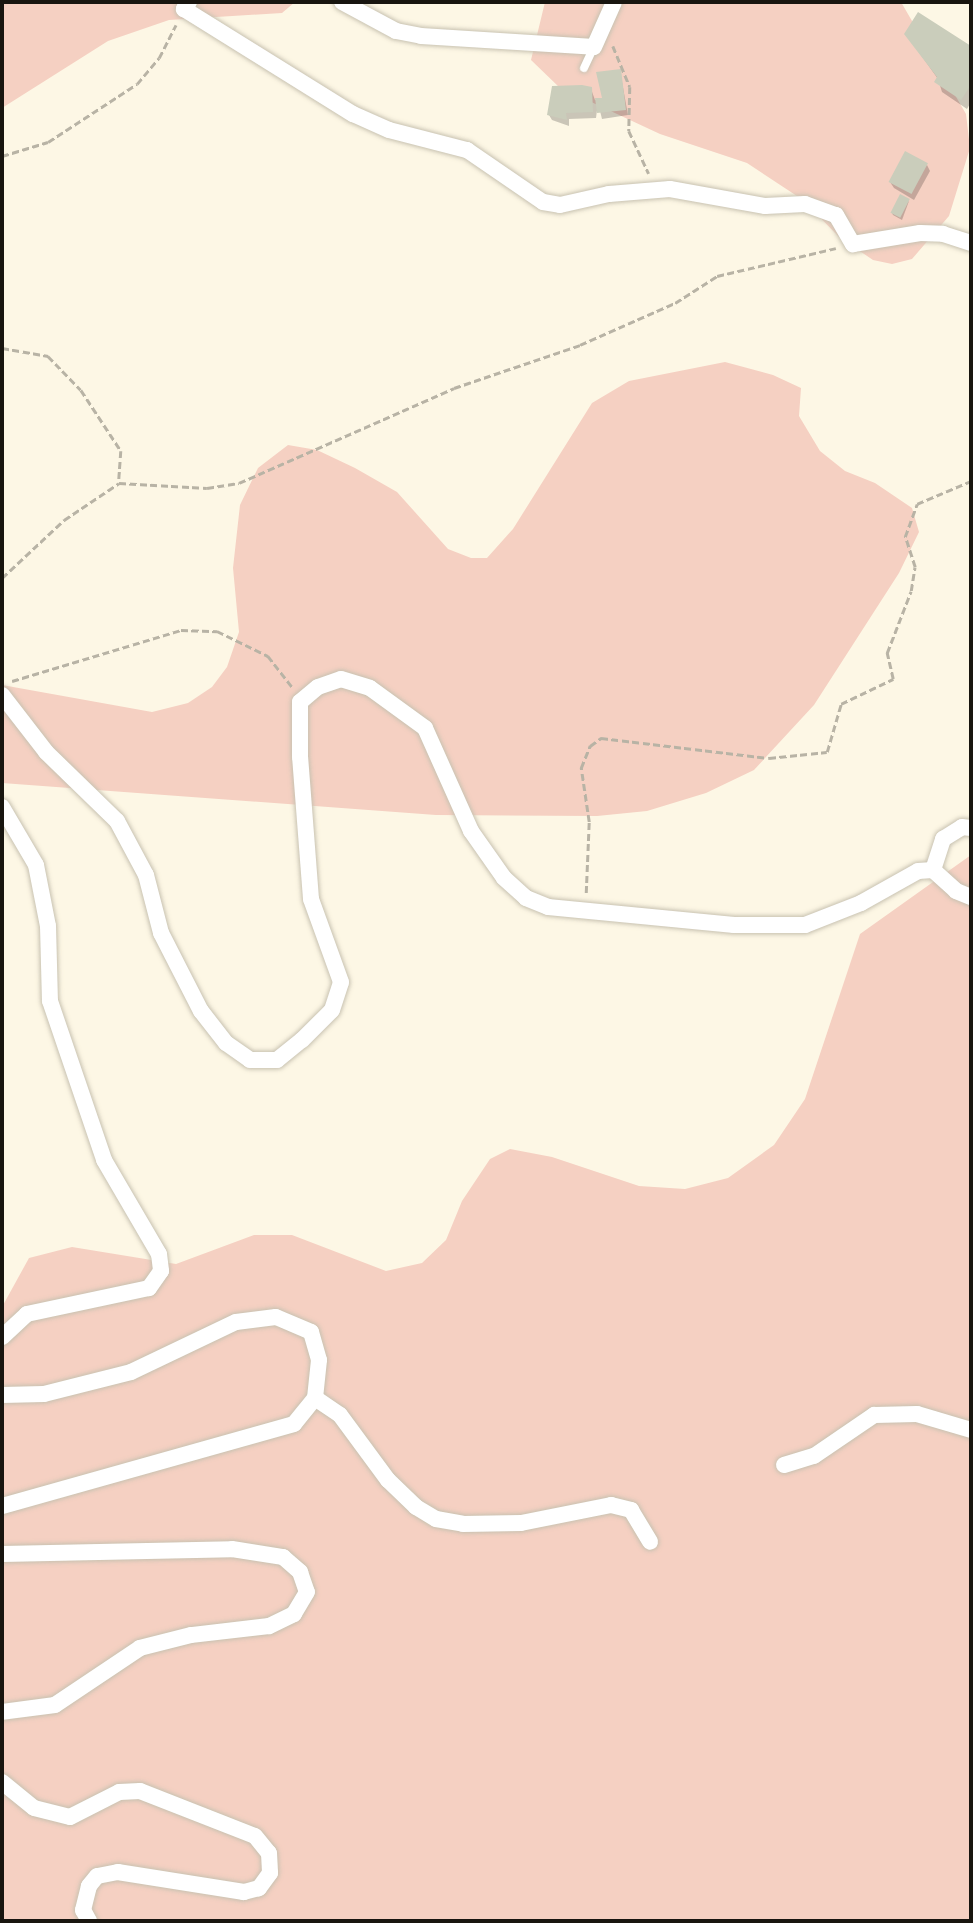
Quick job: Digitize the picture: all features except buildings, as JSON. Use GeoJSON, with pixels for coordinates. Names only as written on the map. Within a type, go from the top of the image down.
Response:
{"type":"FeatureCollection","features":[{"type":"Feature","properties":{"kind":"street"},"geometry":{"type":"LineString","coordinates":[[342,2],[396,31],[421,36],[594,47],[614,2]]}},
{"type":"Feature","properties":{"kind":"street"},"geometry":{"type":"LineString","coordinates":[[187,6],[353,114],[389,130],[467,150],[543,202],[560,205],[656,190],[765,206],[805,204],[836,215],[853,244],[920,233],[943,234],[971,243]]}},
{"type":"Feature","properties":{"kind":"street"},"geometry":{"type":"LineString","coordinates":[[2,695],[46,752],[117,821],[146,875],[161,933],[201,1011],[226,1043],[250,1060],[277,1060],[302,1040],[331,1010],[341,982],[311,899],[300,702],[318,687],[341,679],[370,688],[404,710],[425,728],[471,831],[504,878],[526,898],[548,907],[734,925],[805,925],[861,904],[918,871],[933,870],[956,891],[971,897]]}},
{"type":"Feature","properties":{"kind":"street"},"geometry":{"type":"LineString","coordinates":[[2,807],[36,864],[48,926],[50,1001],[104,1160],[159,1254],[161,1271],[149,1289],[27,1314],[2,1336]]}},
{"type":"Feature","properties":{"kind":"street"},"geometry":{"type":"LineString","coordinates":[[933,870],[943,839],[962,827],[971,828]]}},
{"type":"Feature","properties":{"kind":"street"},"geometry":{"type":"LineString","coordinates":[[2,1395],[44,1394],[131,1372],[236,1322],[276,1317],[311,1332],[319,1360],[315,1398],[295,1424],[2,1506]]}},
{"type":"Feature","properties":{"kind":"street"},"geometry":{"type":"LineString","coordinates":[[315,1398],[340,1415],[388,1480],[416,1507],[436,1519],[463,1524],[521,1523],[611,1504],[631,1510],[650,1542]]}},
{"type":"Feature","properties":{"kind":"street"},"geometry":{"type":"LineString","coordinates":[[784,1465],[814,1457],[874,1415],[916,1414],[971,1430]]}},
{"type":"Feature","properties":{"kind":"street"},"geometry":{"type":"LineString","coordinates":[[2,1554],[232,1549],[283,1558],[300,1572],[307,1592],[294,1614],[269,1626],[191,1635],[140,1648],[55,1705],[2,1712]]}},
{"type":"Feature","properties":{"kind":"street"},"geometry":{"type":"LineString","coordinates":[[2,1782],[33,1808],[70,1817],[119,1792],[140,1791],[255,1836],[269,1853],[270,1873],[259,1888],[244,1892],[118,1872],[97,1876],[89,1886],[83,1910],[89,1921]]}},
{"type":"Feature","properties":{"kind":"lane"},"geometry":{"type":"LineString","coordinates":[[584,68],[594,47]]}},
{"type":"Feature","properties":{"kind":"path"},"geometry":{"type":"LineString","coordinates":[[2,156],[48,142],[137,84],[159,58],[187,6]]}},
{"type":"Feature","properties":{"kind":"path"},"geometry":{"type":"LineString","coordinates":[[603,30],[626,68],[633,110],[629,131],[656,190]]}},
{"type":"Feature","properties":{"kind":"path"},"geometry":{"type":"LineString","coordinates":[[2,578],[64,520],[119,483],[207,488],[239,483],[454,388],[580,345],[675,303],[717,276],[853,244]]}},
{"type":"Feature","properties":{"kind":"path"},"geometry":{"type":"LineString","coordinates":[[2,348],[48,356],[81,390],[121,451],[119,483]]}},
{"type":"Feature","properties":{"kind":"path"},"geometry":{"type":"LineString","coordinates":[[586,911],[589,822],[581,768],[590,746],[601,738],[769,758],[827,751],[841,704],[893,679],[887,653],[911,591],[915,567],[905,537],[917,503],[971,481]]}},
{"type":"Feature","properties":{"kind":"path"},"geometry":{"type":"LineString","coordinates":[[2,684],[181,630],[217,631],[268,656],[300,702]]}},
{"type":"Feature","properties":{"kind":"shaded area"},"geometry":{"type":"Polygon","coordinates":[[[2,2],[295,2],[282,13],[169,20],[108,41],[2,108],[2,2]]]}},
{"type":"Feature","properties":{"kind":"shaded area"},"geometry":{"type":"Polygon","coordinates":[[[545,2],[901,2],[966,114],[970,148],[949,216],[912,259],[892,264],[873,260],[839,237],[803,200],[747,163],[660,134],[559,87],[531,60],[545,2]]]}},
{"type":"Feature","properties":{"kind":"shaded area"},"geometry":{"type":"Polygon","coordinates":[[[725,362],[773,375],[801,388],[799,416],[820,451],[845,471],[875,483],[912,508],[919,532],[899,573],[814,705],[754,770],[706,793],[647,811],[597,816],[436,815],[2,783],[2,685],[152,712],[188,703],[212,687],[227,667],[239,632],[233,568],[240,505],[258,468],[288,445],[317,450],[355,468],[397,492],[448,549],[471,558],[487,558],[513,529],[592,403],[629,381],[725,362]]]}},
{"type":"Feature","properties":{"kind":"shaded area"},"geometry":{"type":"Polygon","coordinates":[[[971,855],[971,1921],[2,1921],[2,1307],[29,1258],[72,1247],[176,1264],[254,1235],[292,1235],[386,1271],[422,1263],[446,1240],[462,1201],[490,1159],[510,1149],[552,1157],[639,1186],[685,1189],[728,1178],[774,1145],[805,1099],[860,934],[971,855]]]}}]}
